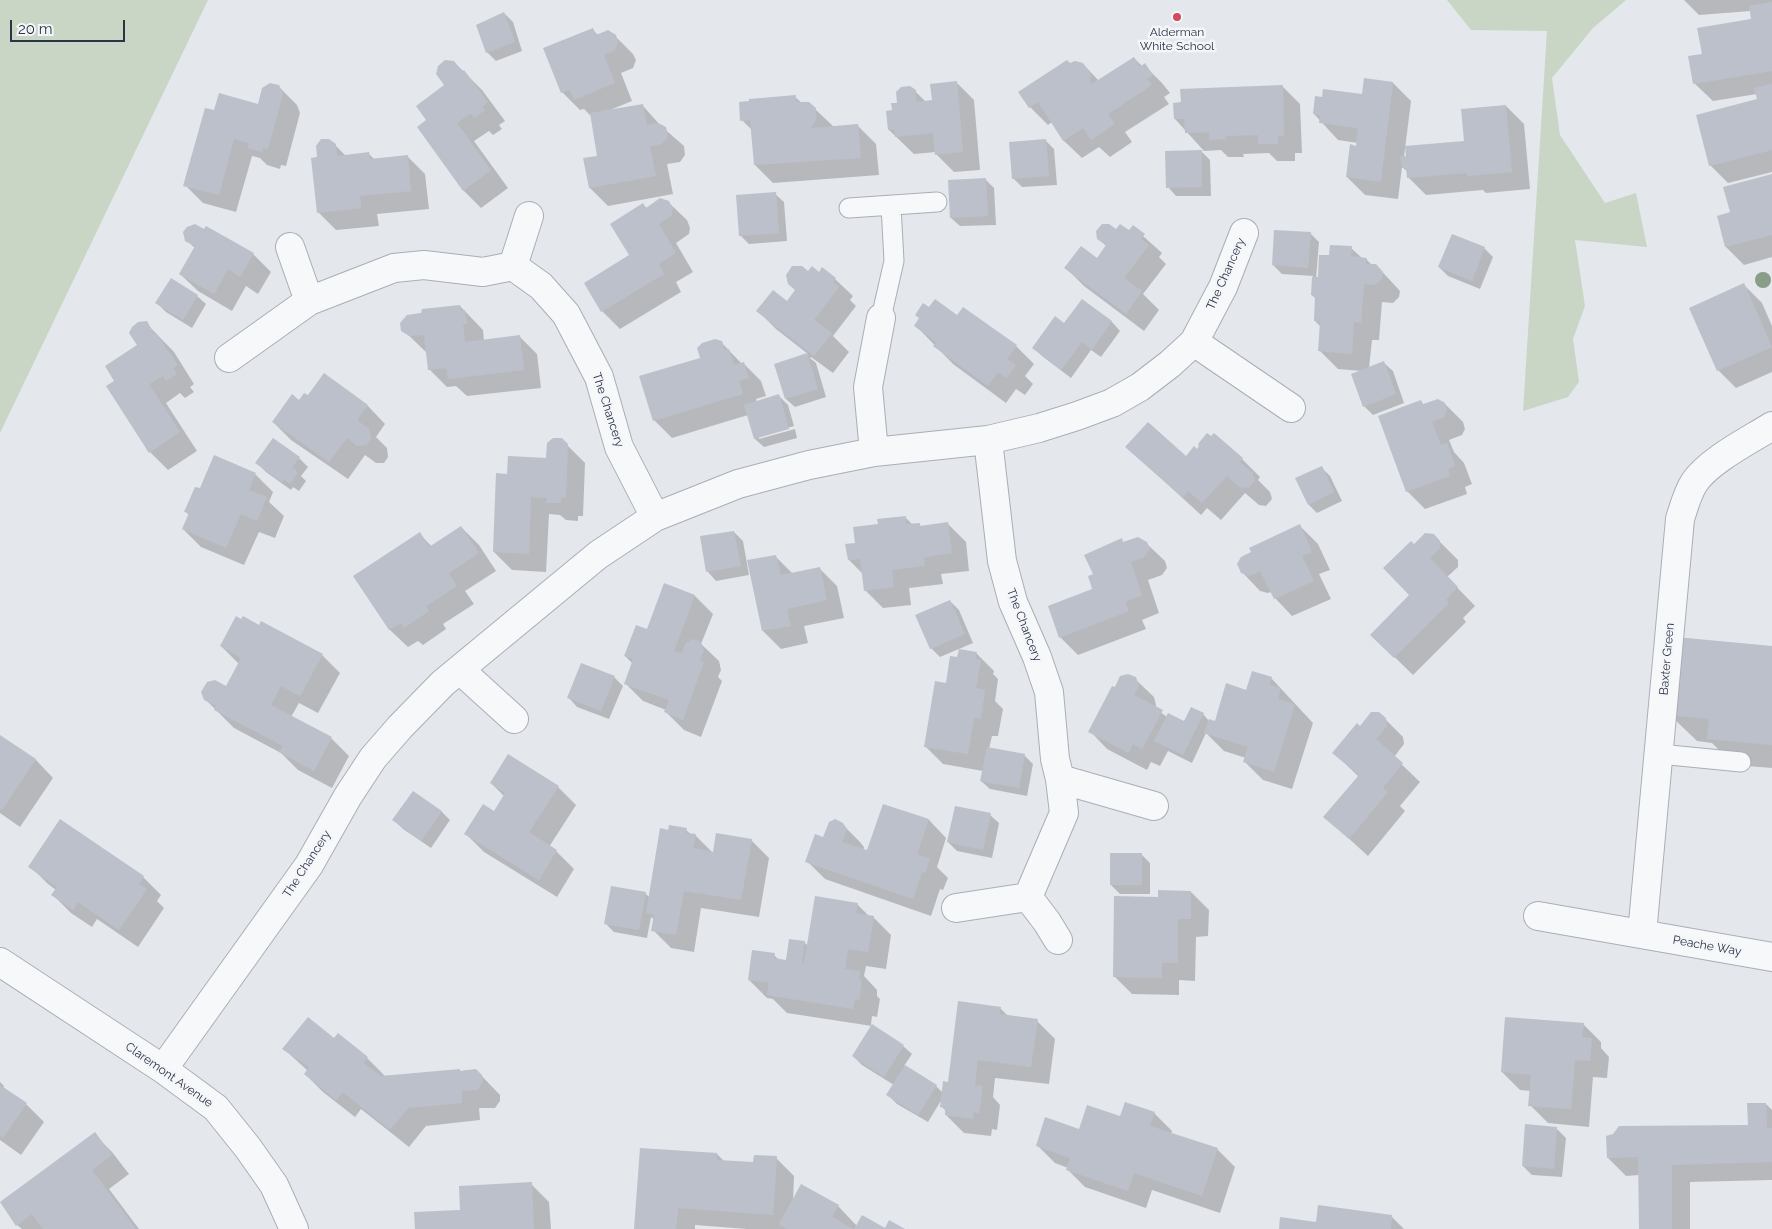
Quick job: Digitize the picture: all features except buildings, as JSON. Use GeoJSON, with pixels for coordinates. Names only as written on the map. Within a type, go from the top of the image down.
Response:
{"type":"FeatureCollection","features":[{"type":"Feature","properties":{"kind":"street"},"geometry":{"type":"LineString","coordinates":[[229,358],[309,301],[394,268],[424,264],[483,272],[513,266],[529,216]]}},
{"type":"Feature","properties":{"kind":"street","name":"The Chancery"},"geometry":{"type":"LineString","coordinates":[[163,1069],[309,864],[348,796],[374,758],[400,727],[444,683],[598,555],[655,517],[738,484],[810,465],[874,452],[988,440],[1039,428],[1112,403],[1140,387],[1170,364],[1194,342],[1223,287],[1244,233]]}},
{"type":"Feature","properties":{"kind":"street"},"geometry":{"type":"LineString","coordinates":[[290,247],[309,301]]}},
{"type":"Feature","properties":{"kind":"street","name":"The Chancery"},"geometry":{"type":"LineString","coordinates":[[513,266],[541,286],[566,314],[599,378],[620,447],[655,517]]}},
{"type":"Feature","properties":{"kind":"street"},"geometry":{"type":"LineString","coordinates":[[874,452],[868,387],[881,318]]}},
{"type":"Feature","properties":{"kind":"street"},"geometry":{"type":"LineString","coordinates":[[1194,342],[1290,408]]}},
{"type":"Feature","properties":{"kind":"street","name":"Baxter Green"},"geometry":{"type":"LineString","coordinates":[[1642,934],[1680,520],[1688,495],[1695,481],[1719,460],[1772,426]]}},
{"type":"Feature","properties":{"kind":"street","name":"The Chancery"},"geometry":{"type":"LineString","coordinates":[[988,440],[1002,561],[1013,602],[1037,657],[1049,692],[1055,759],[1060,779],[1064,814],[1028,897]]}},
{"type":"Feature","properties":{"kind":"street"},"geometry":{"type":"LineString","coordinates":[[460,670],[514,719]]}},
{"type":"Feature","properties":{"kind":"street"},"geometry":{"type":"LineString","coordinates":[[1060,779],[1154,806]]}},
{"type":"Feature","properties":{"kind":"street"},"geometry":{"type":"LineString","coordinates":[[956,908],[1028,897],[1058,940]]}},
{"type":"Feature","properties":{"kind":"street","name":"Peache Way"},"geometry":{"type":"LineString","coordinates":[[1538,916],[1772,957]]}},
{"type":"Feature","properties":{"kind":"street","name":"Claremont Avenue"},"geometry":{"type":"LineString","coordinates":[[0,962],[163,1069],[216,1108],[274,1185],[294,1229]]}},
{"type":"Feature","properties":{"kind":"lane"},"geometry":{"type":"LineString","coordinates":[[849,208],[937,202]]}},
{"type":"Feature","properties":{"kind":"lane"},"geometry":{"type":"LineString","coordinates":[[881,318],[894,261],[891,206]]}},
{"type":"Feature","properties":{"kind":"lane"},"geometry":{"type":"LineString","coordinates":[[1659,754],[1741,762]]}},
{"type":"Feature","properties":{"kind":"green space"},"geometry":{"type":"Polygon","coordinates":[[[0,0],[208,0],[0,433],[0,0]]]}},
{"type":"Feature","properties":{"kind":"green space"},"geometry":{"type":"Polygon","coordinates":[[[1447,0],[1626,0],[1593,28],[1552,78],[1560,135],[1605,203],[1636,193],[1647,247],[1575,240],[1585,306],[1573,339],[1579,382],[1568,397],[1523,411],[1547,31],[1471,30],[1447,0]]]}},
{"type":"Feature","properties":{"kind":"place","name":"Alderman White School"},"geometry":{"type":"Point","coordinates":[1177,17]}}]}
